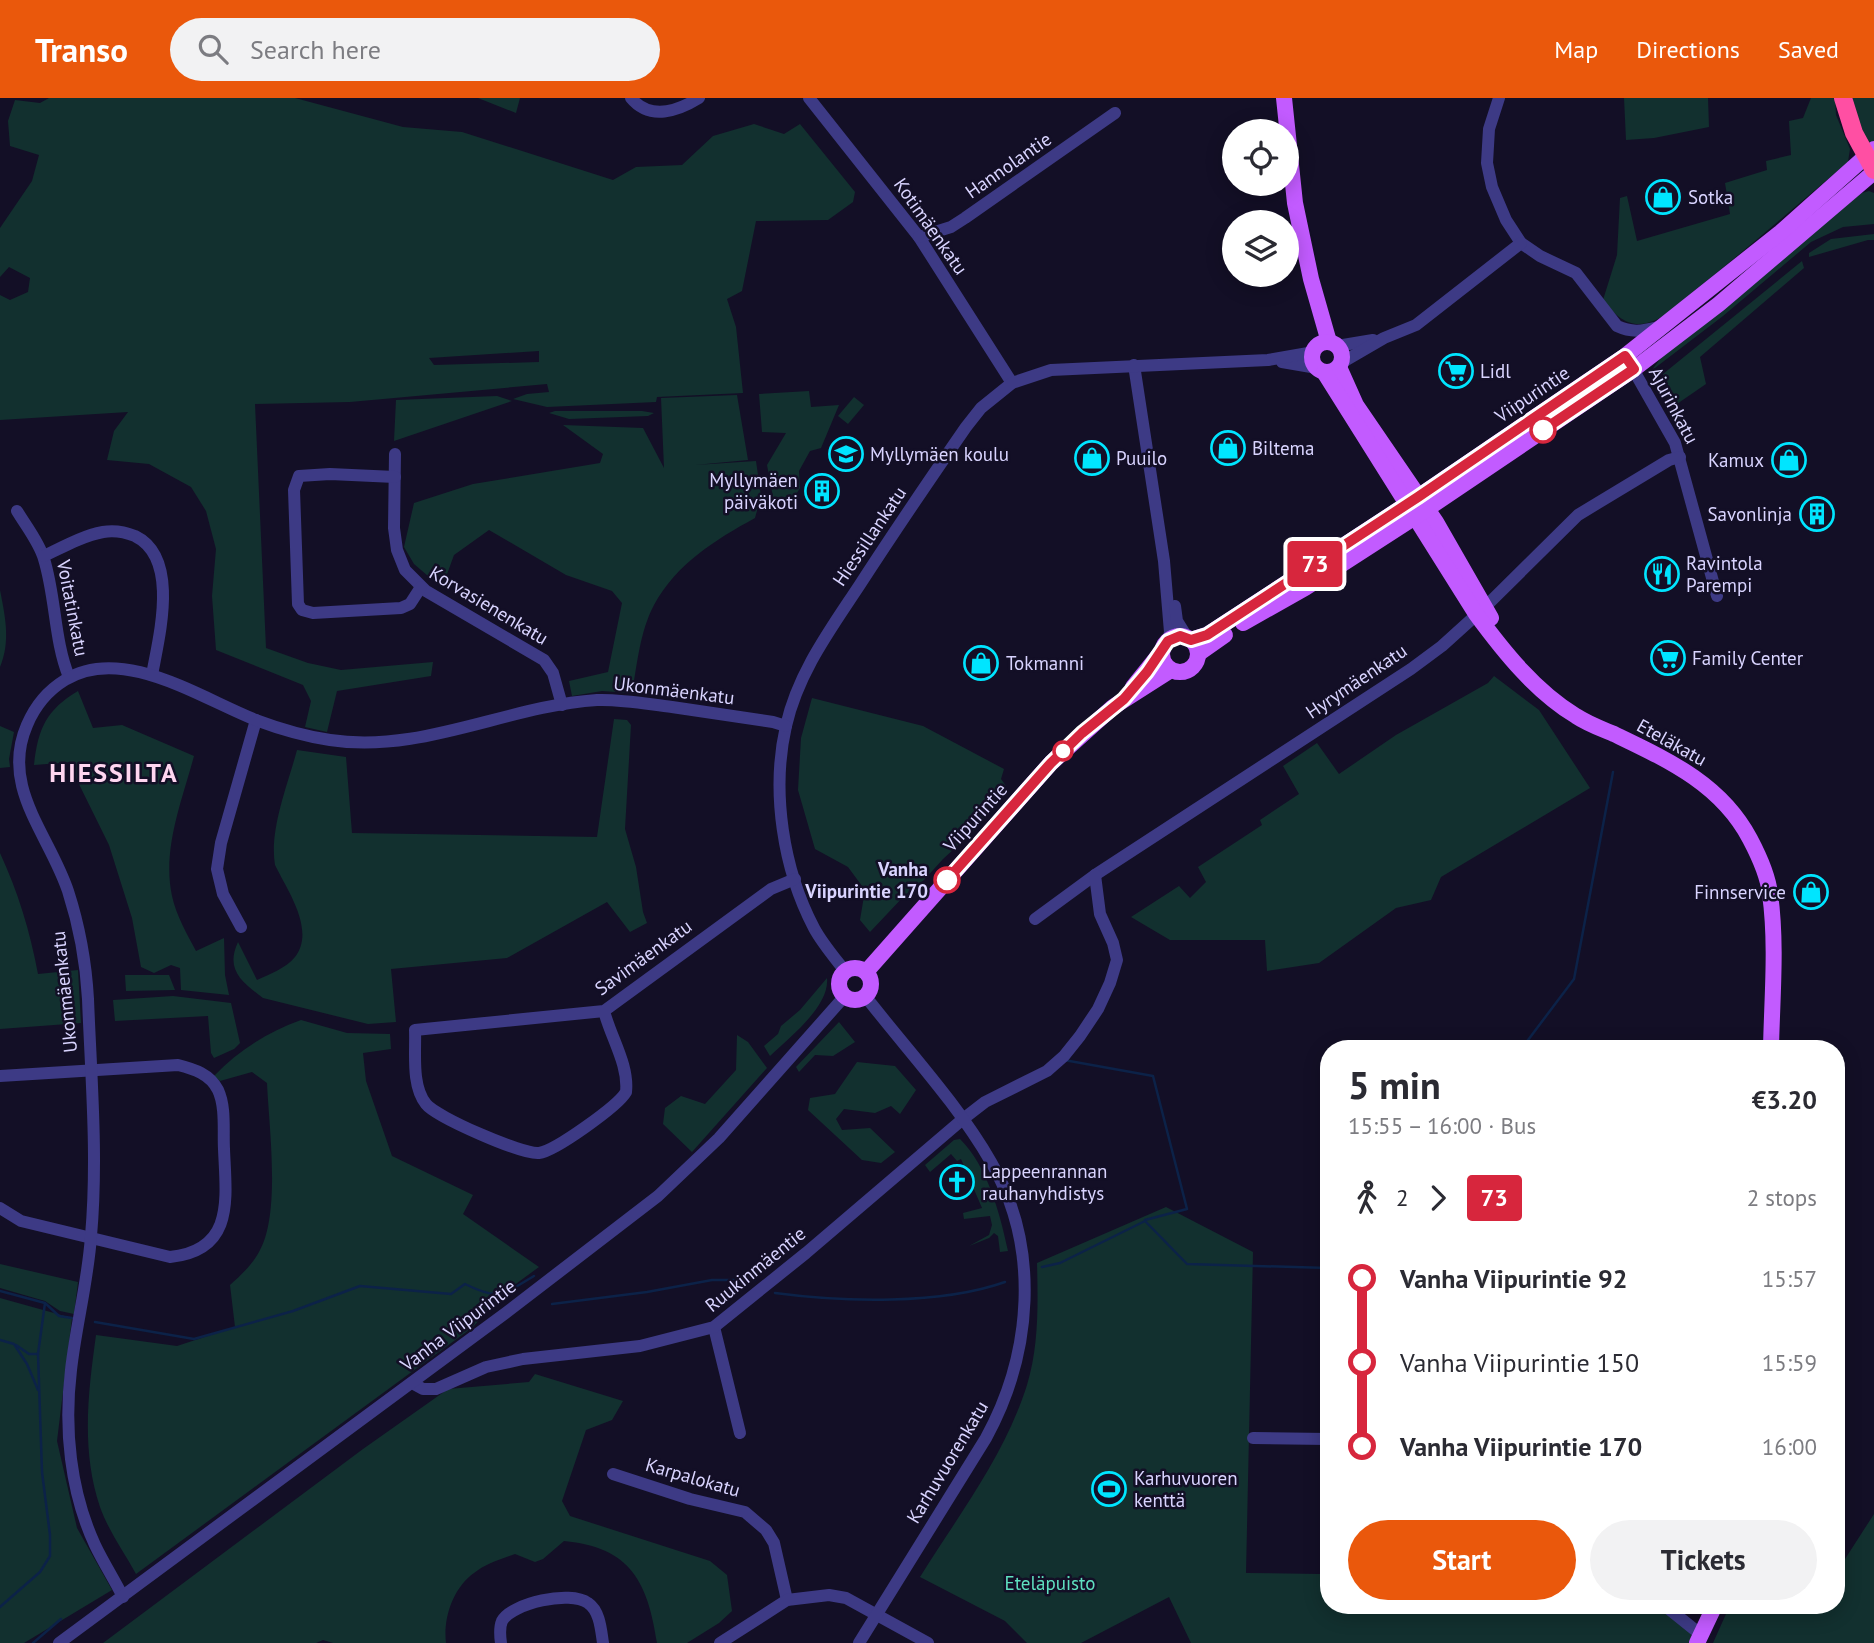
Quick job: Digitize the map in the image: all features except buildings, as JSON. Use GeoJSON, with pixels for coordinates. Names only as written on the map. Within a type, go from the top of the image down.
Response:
{"type":"FeatureCollection","features":[{"type":"Feature","properties":{"kind":"highway"},"geometry":{"type":"LineString","coordinates":[[1843,98],[1853,133],[1872,162]]}},
{"type":"Feature","properties":{"kind":"main road","name":"Eteläkatu"},"geometry":{"type":"LineString","coordinates":[[1284,98],[1293,190],[1327,357],[1503,651],[1542,690],[1577,717],[1683,768],[1710,788],[1730,808],[1745,829],[1761,860],[1770,892],[1773,929],[1771,1040]]}},
{"type":"Feature","properties":{"kind":"main road","name":"Viipurintie"},"geometry":{"type":"LineString","coordinates":[[1629,363],[1665,325],[1872,162]]}},
{"type":"Feature","properties":{"kind":"main road","name":"Viipurintie"},"geometry":{"type":"LineString","coordinates":[[1192,644],[1417,507],[1718,304],[1872,162]]}},
{"type":"Feature","properties":{"kind":"main road"},"geometry":{"type":"LineString","coordinates":[[1180,636],[1192,644],[1195,665],[1187,671],[1171,670],[1162,658],[1165,646],[1180,636]]}},
{"type":"Feature","properties":{"kind":"main road","name":"Viipurintie"},"geometry":{"type":"LineString","coordinates":[[1124,699],[1165,646]]}},
{"type":"Feature","properties":{"kind":"main road","name":"Viipurintie"},"geometry":{"type":"LineString","coordinates":[[866,972],[1051,763],[1082,733],[1124,699],[1171,670]]}},
{"type":"Feature","properties":{"kind":"main road"},"geometry":{"type":"LineString","coordinates":[[856,967],[866,972],[870,976],[872,987],[866,997],[855,1000],[844,997],[839,981],[845,971],[856,967]]}},
{"type":"Feature","properties":{"kind":"main road"},"geometry":{"type":"LineString","coordinates":[[1699,1639],[1710,1614]]}},
{"type":"Feature","properties":{"kind":"street"},"geometry":{"type":"LineString","coordinates":[[631,98],[643,109],[670,112],[699,98]]}},
{"type":"Feature","properties":{"kind":"street","name":"Kotimäenkatu"},"geometry":{"type":"LineString","coordinates":[[809,98],[919,237],[1012,383]]}},
{"type":"Feature","properties":{"kind":"street"},"geometry":{"type":"LineString","coordinates":[[1499,98],[1489,129],[1487,163],[1492,187],[1506,220],[1521,243],[1540,256],[1576,273],[1617,326],[1627,331],[1641,332],[1665,325]]}},
{"type":"Feature","properties":{"kind":"street","name":"Hannolantie"},"geometry":{"type":"LineString","coordinates":[[919,237],[951,227],[1115,113]]}},
{"type":"Feature","properties":{"kind":"street","name":"Hiessillankatu"},"geometry":{"type":"LineString","coordinates":[[845,971],[814,929],[795,879],[780,800],[780,767],[786,726],[810,663],[965,426],[981,408],[1012,383],[1051,370],[1327,357],[1416,325],[1521,243]]}},
{"type":"Feature","properties":{"kind":"street","name":"Ajurinkatu"},"geometry":{"type":"LineString","coordinates":[[1629,363],[1675,443],[1717,596]]}},
{"type":"Feature","properties":{"kind":"street"},"geometry":{"type":"LineString","coordinates":[[1134,365],[1164,561],[1177,621],[1192,644]]}},
{"type":"Feature","properties":{"kind":"street","name":"Korvasienenkatu"},"geometry":{"type":"LineString","coordinates":[[395,454],[397,550],[405,570],[421,587],[544,660],[553,673],[562,705]]}},
{"type":"Feature","properties":{"kind":"street","name":"Hyrymäenkatu"},"geometry":{"type":"LineString","coordinates":[[1035,919],[1095,875],[1442,646],[1578,515],[1669,460],[1680,457]]}},
{"type":"Feature","properties":{"kind":"street"},"geometry":{"type":"LineString","coordinates":[[395,477],[330,474],[299,477],[294,490],[298,604],[302,610],[313,613],[401,608],[410,604],[421,587]]}},
{"type":"Feature","properties":{"kind":"street","name":"Voitatinkatu"},"geometry":{"type":"LineString","coordinates":[[17,511],[44,555],[55,608],[60,656],[69,677]]}},
{"type":"Feature","properties":{"kind":"street"},"geometry":{"type":"LineString","coordinates":[[44,555],[80,538],[105,532],[127,533],[148,545],[160,565],[163,584],[152,675]]}},
{"type":"Feature","properties":{"kind":"street"},"geometry":{"type":"LineString","coordinates":[[1164,561],[1170,632],[1165,646]]}},
{"type":"Feature","properties":{"kind":"street","name":"Ukonmäenkatu"},"geometry":{"type":"LineString","coordinates":[[123,1597],[90,1532],[73,1472],[69,1441],[67,1410],[71,1367],[91,1238],[94,1175],[91,1069],[87,990],[76,922],[68,890],[23,792],[17,760],[22,736],[32,714],[45,696],[69,677],[110,668],[130,669],[152,675],[256,720],[297,734],[368,743],[424,737],[562,705],[598,700],[628,701],[786,726]]}},
{"type":"Feature","properties":{"kind":"street"},"geometry":{"type":"LineString","coordinates":[[241,927],[223,894],[217,869],[221,843],[256,720]]}},
{"type":"Feature","properties":{"kind":"street","name":"Ruukinmäentie"},"geometry":{"type":"LineString","coordinates":[[412,1383],[423,1389],[436,1389],[486,1367],[523,1359],[640,1346],[714,1328],[963,1119],[985,1102],[1047,1071],[1072,1046],[1098,1009],[1117,960],[1113,943],[1100,914],[1095,875]]}},
{"type":"Feature","properties":{"kind":"street","name":"Savimäenkatu"},"geometry":{"type":"LineString","coordinates":[[604,1011],[624,1069],[626,1092],[615,1106],[554,1147],[539,1153],[520,1151],[451,1120],[425,1103],[417,1084],[415,1030],[604,1011],[761,896],[784,882],[795,879]]}},
{"type":"Feature","properties":{"kind":"street","name":"Vanha Viipurintie"},"geometry":{"type":"LineString","coordinates":[[59,1643],[628,1221],[719,1138],[844,997]]}},
{"type":"Feature","properties":{"kind":"street","name":"Karhuvuorenkatu"},"geometry":{"type":"LineString","coordinates":[[859,1643],[991,1429],[1012,1382],[1020,1350],[1025,1285],[1014,1218],[992,1164],[963,1119],[866,997]]}},
{"type":"Feature","properties":{"kind":"street"},"geometry":{"type":"LineString","coordinates":[[0,1076],[178,1065],[195,1069],[208,1078],[217,1090],[222,1107],[226,1200],[222,1225],[214,1237],[202,1248],[186,1255],[170,1257],[21,1221],[0,1208]]}},
{"type":"Feature","properties":{"kind":"street"},"geometry":{"type":"LineString","coordinates":[[714,1328],[740,1433]]}},
{"type":"Feature","properties":{"kind":"street"},"geometry":{"type":"LineString","coordinates":[[1253,1438],[1320,1439]]}},
{"type":"Feature","properties":{"kind":"street","name":"Karpalokatu"},"geometry":{"type":"LineString","coordinates":[[613,1474],[690,1499],[745,1512],[766,1530],[774,1543],[787,1600]]}},
{"type":"Feature","properties":{"kind":"street"},"geometry":{"type":"LineString","coordinates":[[720,1643],[787,1600],[811,1595],[846,1598],[928,1643]]}},
{"type":"Feature","properties":{"kind":"street"},"geometry":{"type":"LineString","coordinates":[[501,1643],[501,1623],[511,1610],[570,1596],[589,1603],[597,1614],[603,1643]]}},
{"type":"Feature","properties":{"kind":"street"},"geometry":{"type":"LineString","coordinates":[[1673,1614],[1699,1639]]}},
{"type":"Feature","properties":{"kind":"green space"},"geometry":{"type":"Polygon","coordinates":[[[49,98],[295,98],[403,127],[462,132],[613,180],[636,167],[682,165],[713,136],[754,124],[784,134],[800,124],[855,192],[853,202],[828,220],[756,221],[742,291],[727,299],[736,327],[743,393],[657,397],[656,402],[547,407],[513,399],[527,394],[549,392],[547,384],[350,402],[255,404],[266,648],[308,663],[341,670],[433,662],[431,676],[337,691],[327,732],[305,727],[311,701],[303,685],[216,650],[212,596],[216,549],[206,511],[191,487],[149,464],[107,460],[114,431],[128,412],[0,420],[0,295],[10,300],[28,292],[30,278],[9,267],[0,277],[0,228],[32,181],[39,155],[10,146],[8,121],[15,100],[40,103],[49,98]],[[539,351],[429,358],[434,365],[539,362],[539,351]]]}},
{"type":"Feature","properties":{"kind":"green space"},"geometry":{"type":"Polygon","coordinates":[[[478,98],[520,98],[516,113],[478,98]]]}},
{"type":"Feature","properties":{"kind":"green space"},"geometry":{"type":"Polygon","coordinates":[[[1624,98],[1708,98],[1709,127],[1654,138],[1626,140],[1624,98]]]}},
{"type":"Feature","properties":{"kind":"green space"},"geometry":{"type":"Polygon","coordinates":[[[1811,98],[1835,98],[1836,115],[1850,149],[1848,162],[1666,314],[1654,321],[1640,324],[1627,322],[1616,315],[1603,300],[1617,255],[1620,198],[1627,196],[1637,241],[1730,214],[1725,183],[1767,170],[1766,161],[1791,155],[1789,121],[1803,118],[1811,98]]]}},
{"type":"Feature","properties":{"kind":"green space"},"geometry":{"type":"Polygon","coordinates":[[[1851,98],[1874,98],[1874,142],[1866,143],[1851,98]]]}},
{"type":"Feature","properties":{"kind":"green space"},"geometry":{"type":"Polygon","coordinates":[[[1869,191],[1874,193],[1874,224],[1843,227],[1811,242],[1723,316],[1651,371],[1664,354],[1844,206],[1869,191]]]}},
{"type":"Feature","properties":{"kind":"green space"},"geometry":{"type":"Polygon","coordinates":[[[1874,234],[1874,240],[1809,257],[1809,253],[1831,239],[1874,234]]]}},
{"type":"Feature","properties":{"kind":"green space"},"geometry":{"type":"Polygon","coordinates":[[[1802,261],[1804,268],[1700,357],[1706,384],[1674,406],[1663,384],[1663,374],[1802,261]]]}},
{"type":"Feature","properties":{"kind":"green space"},"geometry":{"type":"Polygon","coordinates":[[[809,391],[811,407],[839,405],[821,448],[810,451],[799,471],[800,488],[790,504],[773,497],[767,465],[786,433],[762,432],[759,394],[809,391]]]}},
{"type":"Feature","properties":{"kind":"green space"},"geometry":{"type":"Polygon","coordinates":[[[737,395],[748,460],[695,465],[756,461],[761,496],[755,518],[698,554],[663,590],[645,626],[632,693],[602,691],[572,696],[569,681],[608,672],[622,603],[612,591],[566,575],[489,530],[454,555],[442,588],[414,564],[404,547],[414,503],[473,484],[600,463],[603,454],[563,425],[643,428],[664,468],[661,398],[737,395]]]}},
{"type":"Feature","properties":{"kind":"green space"},"geometry":{"type":"Polygon","coordinates":[[[497,396],[512,401],[394,441],[396,400],[497,396]]]}},
{"type":"Feature","properties":{"kind":"green space"},"geometry":{"type":"Polygon","coordinates":[[[854,397],[864,405],[848,424],[838,416],[854,397]]]}},
{"type":"Feature","properties":{"kind":"green space"},"geometry":{"type":"Polygon","coordinates":[[[549,413],[654,413],[648,416],[569,419],[549,413]]]}},
{"type":"Feature","properties":{"kind":"green space"},"geometry":{"type":"Polygon","coordinates":[[[0,590],[6,638],[0,667],[0,590]]]}},
{"type":"Feature","properties":{"kind":"green space"},"geometry":{"type":"Polygon","coordinates":[[[1494,676],[1539,710],[1590,788],[1441,877],[1431,900],[1396,908],[1319,963],[1267,971],[1265,940],[1170,940],[1131,917],[1179,886],[1190,898],[1206,882],[1198,867],[1262,825],[1260,820],[1299,794],[1283,766],[1317,743],[1339,774],[1396,735],[1488,683],[1494,676]]]}},
{"type":"Feature","properties":{"kind":"green space"},"geometry":{"type":"Polygon","coordinates":[[[78,691],[93,728],[122,725],[194,756],[171,843],[172,896],[196,951],[224,938],[225,975],[229,995],[181,990],[180,968],[171,965],[154,973],[141,967],[132,918],[109,845],[74,774],[73,762],[34,765],[41,731],[51,713],[78,691]]]}},
{"type":"Feature","properties":{"kind":"green space"},"geometry":{"type":"Polygon","coordinates":[[[812,698],[923,726],[1004,769],[1001,779],[1006,786],[979,826],[904,896],[870,932],[860,920],[865,890],[848,867],[815,849],[798,790],[801,738],[812,698]]]}},
{"type":"Feature","properties":{"kind":"green space"},"geometry":{"type":"Polygon","coordinates":[[[614,719],[627,720],[631,725],[625,829],[647,923],[630,932],[607,902],[507,958],[391,969],[396,1022],[368,1024],[263,998],[242,981],[233,960],[238,942],[257,980],[287,964],[301,946],[301,923],[275,865],[274,851],[280,807],[297,750],[346,757],[352,833],[597,837],[614,719]]]}},
{"type":"Feature","properties":{"kind":"green space"},"geometry":{"type":"Polygon","coordinates":[[[0,726],[14,732],[10,767],[0,768],[0,726]]]}},
{"type":"Feature","properties":{"kind":"green space"},"geometry":{"type":"Polygon","coordinates":[[[0,853],[23,912],[38,974],[78,970],[81,1023],[0,1029],[0,853]]]}},
{"type":"Feature","properties":{"kind":"green space"},"geometry":{"type":"Polygon","coordinates":[[[125,975],[169,975],[175,990],[126,991],[125,975]]]}},
{"type":"Feature","properties":{"kind":"green space"},"geometry":{"type":"Polygon","coordinates":[[[827,978],[822,999],[807,1021],[770,1056],[764,1046],[778,1034],[781,1026],[800,1010],[827,978]]]}},
{"type":"Feature","properties":{"kind":"green space"},"geometry":{"type":"Polygon","coordinates":[[[173,996],[231,1003],[240,1043],[234,1049],[214,1058],[211,1053],[208,1016],[115,1021],[113,1000],[173,996]]]}},
{"type":"Feature","properties":{"kind":"green space"},"geometry":{"type":"Polygon","coordinates":[[[301,1020],[347,1033],[390,1034],[391,1049],[363,1053],[366,1081],[392,1156],[473,1195],[463,1214],[539,1267],[513,1286],[508,1283],[503,1291],[490,1295],[497,1300],[473,1327],[136,1574],[103,1516],[90,1464],[88,1421],[96,1335],[177,1346],[235,1327],[230,1285],[250,1266],[259,1252],[270,1216],[272,1170],[267,1083],[252,1072],[220,1081],[214,1076],[233,1058],[255,1043],[301,1020]]]}},
{"type":"Feature","properties":{"kind":"green space"},"geometry":{"type":"Polygon","coordinates":[[[839,1022],[855,1042],[833,1056],[815,1055],[799,1072],[796,1067],[839,1022]]]}},
{"type":"Feature","properties":{"kind":"green space"},"geometry":{"type":"Polygon","coordinates":[[[737,1035],[748,1042],[767,1068],[692,1152],[663,1124],[665,1108],[681,1096],[705,1104],[736,1070],[737,1035]]]}},
{"type":"Feature","properties":{"kind":"green space"},"geometry":{"type":"Polygon","coordinates":[[[857,1062],[895,1066],[916,1090],[900,1114],[891,1106],[875,1113],[844,1109],[836,1119],[842,1130],[870,1128],[895,1152],[881,1163],[862,1160],[808,1110],[810,1098],[835,1094],[857,1062]]]}},
{"type":"Feature","properties":{"kind":"green space"},"geometry":{"type":"Polygon","coordinates":[[[960,1139],[970,1150],[985,1177],[997,1207],[1008,1251],[1000,1252],[998,1236],[994,1233],[989,1238],[969,1246],[989,1235],[992,1225],[990,1216],[964,1219],[963,1213],[982,1208],[961,1159],[957,1161],[951,1154],[930,1172],[925,1165],[954,1140],[960,1139]]]}},
{"type":"Feature","properties":{"kind":"green space","name":"Eteläpuisto"},"geometry":{"type":"Polygon","coordinates":[[[1166,1207],[1253,1252],[1246,1573],[1320,1574],[1320,1614],[1670,1614],[1685,1626],[1697,1643],[1191,1643],[1169,1597],[1081,1643],[1027,1643],[1005,1621],[920,1577],[980,1484],[1018,1411],[1031,1370],[1036,1340],[1037,1263],[1166,1207]]]}},
{"type":"Feature","properties":{"kind":"green space"},"geometry":{"type":"Polygon","coordinates":[[[0,1264],[78,1282],[74,1314],[60,1311],[45,1301],[0,1288],[0,1264]]]}},
{"type":"Feature","properties":{"kind":"green space"},"geometry":{"type":"Polygon","coordinates":[[[0,1298],[72,1318],[57,1441],[77,1528],[112,1590],[24,1643],[0,1643],[0,1298]]]}},
{"type":"Feature","properties":{"kind":"green space"},"geometry":{"type":"Polygon","coordinates":[[[535,1374],[623,1401],[612,1420],[586,1430],[562,1501],[570,1516],[710,1561],[727,1575],[732,1611],[719,1623],[687,1643],[657,1643],[648,1603],[632,1572],[606,1551],[564,1541],[543,1559],[535,1562],[515,1554],[483,1567],[467,1579],[451,1604],[446,1624],[446,1643],[333,1643],[323,1640],[316,1643],[103,1643],[448,1389],[529,1382],[535,1374]]]}},
{"type":"Feature","properties":{"kind":"green space"},"geometry":{"type":"Polygon","coordinates":[[[1874,1514],[1874,1643],[1713,1643],[1726,1614],[1845,1614],[1845,1559],[1874,1514]]]}},
{"type":"Feature","properties":{"kind":"waterway"},"geometry":{"type":"LineString","coordinates":[[1528,1040],[1574,979],[1613,772]]}},
{"type":"Feature","properties":{"kind":"waterway"},"geometry":{"type":"LineString","coordinates":[[1064,1060],[1153,1076],[1187,1209],[1145,1220]]}},
{"type":"Feature","properties":{"kind":"waterway"},"geometry":{"type":"LineString","coordinates":[[1042,1267],[1060,1263],[1145,1221],[1187,1264],[1320,1268]]}},
{"type":"Feature","properties":{"kind":"waterway"},"geometry":{"type":"LineString","coordinates":[[95,1322],[194,1339],[293,1311],[360,1286],[451,1294],[465,1284],[486,1293],[500,1294],[534,1276]]}},
{"type":"Feature","properties":{"kind":"waterway"},"geometry":{"type":"LineString","coordinates":[[552,1304],[647,1292],[712,1280],[755,1280]]}},
{"type":"Feature","properties":{"kind":"waterway"},"geometry":{"type":"LineString","coordinates":[[775,1293],[891,1300],[951,1295],[1005,1282]]}},
{"type":"Feature","properties":{"kind":"waterway"},"geometry":{"type":"LineString","coordinates":[[0,1291],[45,1303],[59,1316],[72,1318]]}},
{"type":"Feature","properties":{"kind":"waterway"},"geometry":{"type":"LineString","coordinates":[[0,1607],[40,1572],[50,1556],[42,1472],[38,1354],[45,1303]]}},
{"type":"Feature","properties":{"kind":"waterway"},"geometry":{"type":"LineString","coordinates":[[0,1340],[14,1344],[27,1364],[38,1390]]}},
{"type":"Feature","properties":{"kind":"waterway"},"geometry":{"type":"LineString","coordinates":[[16,1345],[29,1354],[38,1354]]}},
{"type":"Feature","properties":{"kind":"waterway"},"geometry":{"type":"LineString","coordinates":[[33,1643],[61,1619]]}},
{"type":"Feature","properties":{"kind":"bus line","name":"73"},"geometry":{"type":"LineString","coordinates":[[947,880],[1051,763],[1082,733],[1124,699],[1168,641],[1180,636],[1191,640],[1207,635],[1418,497],[1625,356],[1634,369],[1543,430]]}},
{"type":"Feature","properties":{"kind":"place","name":"Sotka"},"geometry":{"type":"Point","coordinates":[1663,197]}},
{"type":"Feature","properties":{"kind":"place","name":"Lidl"},"geometry":{"type":"Point","coordinates":[1456,371]}},
{"type":"Feature","properties":{"kind":"place","name":"Biltema"},"geometry":{"type":"Point","coordinates":[1228,448]}},
{"type":"Feature","properties":{"kind":"place","name":"Myllymäen koulu"},"geometry":{"type":"Point","coordinates":[846,454]}},
{"type":"Feature","properties":{"kind":"place","name":"Puuilo"},"geometry":{"type":"Point","coordinates":[1092,458]}},
{"type":"Feature","properties":{"kind":"place","name":"Kamux"},"geometry":{"type":"Point","coordinates":[1789,460]}},
{"type":"Feature","properties":{"kind":"place","name":"Myllymäen päiväkoti"},"geometry":{"type":"Point","coordinates":[822,491]}},
{"type":"Feature","properties":{"kind":"place","name":"Savonlinja"},"geometry":{"type":"Point","coordinates":[1817,514]}},
{"type":"Feature","properties":{"kind":"place","name":"Ravintola Parempi"},"geometry":{"type":"Point","coordinates":[1662,574]}},
{"type":"Feature","properties":{"kind":"place","name":"Family Center"},"geometry":{"type":"Point","coordinates":[1668,658]}},
{"type":"Feature","properties":{"kind":"place","name":"Tokmanni"},"geometry":{"type":"Point","coordinates":[981,663]}},
{"type":"Feature","properties":{"kind":"place","name":"Vanha Viipurintie 170"},"geometry":{"type":"Point","coordinates":[947,880]}},
{"type":"Feature","properties":{"kind":"place","name":"Finnservice"},"geometry":{"type":"Point","coordinates":[1811,892]}},
{"type":"Feature","properties":{"kind":"place","name":"Lappeenrannan rauhanyhdistys"},"geometry":{"type":"Point","coordinates":[957,1182]}},
{"type":"Feature","properties":{"kind":"place","name":"Karhuvuoren kenttä"},"geometry":{"type":"Point","coordinates":[1109,1489]}},
{"type":"Feature","properties":{"kind":"district","name":"HIESSILTA"},"geometry":{"type":"Point","coordinates":[114,772]}}]}
